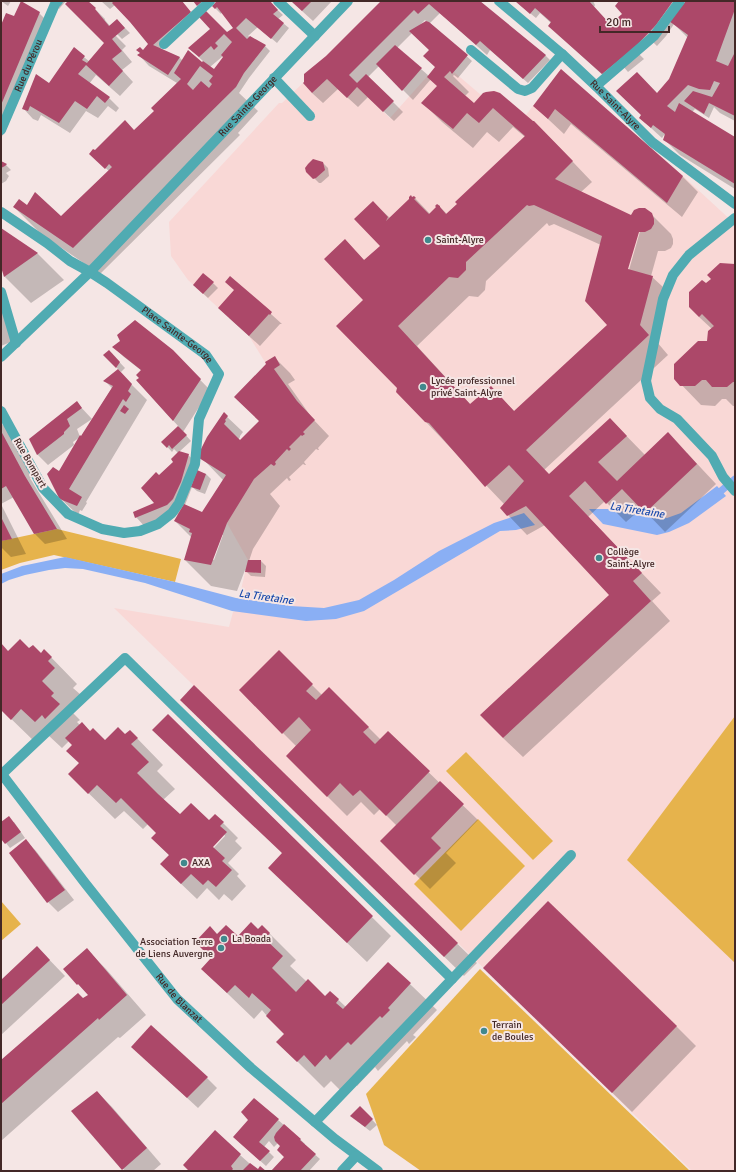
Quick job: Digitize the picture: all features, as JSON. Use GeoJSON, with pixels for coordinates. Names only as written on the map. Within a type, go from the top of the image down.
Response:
{"type":"FeatureCollection","features":[{"type":"Feature","properties":{"kind":"street","name":"Rue du Pérou"},"geometry":{"type":"LineString","coordinates":[[1,130],[55,4],[58,1]]}},
{"type":"Feature","properties":{"kind":"street"},"geometry":{"type":"LineString","coordinates":[[164,44],[210,1]]}},
{"type":"Feature","properties":{"kind":"street"},"geometry":{"type":"LineString","coordinates":[[278,1],[315,36]]}},
{"type":"Feature","properties":{"kind":"street","name":"Rue Sainte-George"},"geometry":{"type":"LineString","coordinates":[[90,272],[348,1]]}},
{"type":"Feature","properties":{"kind":"street","name":"Rue Saint-Alyre"},"geometry":{"type":"LineString","coordinates":[[499,1],[562,54],[652,142],[735,204]]}},
{"type":"Feature","properties":{"kind":"street"},"geometry":{"type":"LineString","coordinates":[[596,86],[654,36],[680,1]]}},
{"type":"Feature","properties":{"kind":"street"},"geometry":{"type":"LineString","coordinates":[[471,50],[513,86],[525,91],[532,88],[562,54]]}},
{"type":"Feature","properties":{"kind":"street"},"geometry":{"type":"LineString","coordinates":[[274,78],[310,116]]}},
{"type":"Feature","properties":{"kind":"street"},"geometry":{"type":"LineString","coordinates":[[1,212],[47,243],[70,261],[90,272],[1,357]]}},
{"type":"Feature","properties":{"kind":"street"},"geometry":{"type":"LineString","coordinates":[[735,218],[689,255],[673,275],[663,299],[646,381],[650,398],[660,409],[677,419],[712,456],[723,477],[735,491]]}},
{"type":"Feature","properties":{"kind":"street","name":"Place Sainte-George"},"geometry":{"type":"LineString","coordinates":[[90,272],[206,355],[219,374],[199,419]]}},
{"type":"Feature","properties":{"kind":"street"},"geometry":{"type":"LineString","coordinates":[[1,292],[16,343]]}},
{"type":"Feature","properties":{"kind":"street","name":"Rue Bompart"},"geometry":{"type":"LineString","coordinates":[[1,411],[43,488],[68,514],[102,529],[124,533],[140,531],[158,524],[172,513],[179,503],[195,464],[199,419]]}},
{"type":"Feature","properties":{"kind":"street"},"geometry":{"type":"LineString","coordinates":[[1,773],[125,658],[452,979]]}},
{"type":"Feature","properties":{"kind":"street","name":"Rue de Blanzat"},"geometry":{"type":"LineString","coordinates":[[1,773],[85,883],[177,999],[251,1068],[356,1156],[378,1171]]}},
{"type":"Feature","properties":{"kind":"street"},"geometry":{"type":"LineString","coordinates":[[315,1122],[571,855]]}},
{"type":"Feature","properties":{"kind":"street"},"geometry":{"type":"LineString","coordinates":[[342,1171],[356,1156]]}},
{"type":"Feature","properties":{"kind":"shaded area"},"geometry":{"type":"Polygon","coordinates":[[[440,62],[452,74],[454,72],[481,95],[486,92],[496,91],[526,115],[561,69],[683,176],[735,224],[735,1171],[692,1171],[114,608],[229,627],[233,612],[236,611],[248,560],[227,523],[254,479],[271,464],[274,466],[276,464],[275,462],[287,449],[289,451],[291,449],[289,447],[301,435],[302,436],[305,434],[303,432],[297,401],[274,369],[280,365],[275,357],[265,362],[249,336],[188,280],[171,256],[169,222],[279,103],[282,103],[303,83],[312,93],[327,79],[347,97],[357,87],[390,118],[440,62]]]}},
{"type":"Feature","properties":{"kind":"shaded area"},"geometry":{"type":"Polygon","coordinates":[[[57,529],[181,559],[175,582],[54,555],[20,563],[1,570],[1,541],[57,529]]]}},
{"type":"Feature","properties":{"kind":"shaded area"},"geometry":{"type":"Polygon","coordinates":[[[735,716],[735,963],[627,860],[735,716]]]}},
{"type":"Feature","properties":{"kind":"shaded area"},"geometry":{"type":"Polygon","coordinates":[[[466,752],[553,841],[533,860],[446,771],[466,752]]]}},
{"type":"Feature","properties":{"kind":"shaded area"},"geometry":{"type":"Polygon","coordinates":[[[478,819],[525,866],[461,931],[414,884],[478,819]]]}},
{"type":"Feature","properties":{"kind":"shaded area"},"geometry":{"type":"Polygon","coordinates":[[[1,901],[21,924],[1,941],[1,901]]]}},
{"type":"Feature","properties":{"kind":"shaded area","name":"Terrain de Boules"},"geometry":{"type":"Polygon","coordinates":[[[480,969],[690,1171],[421,1171],[384,1145],[366,1094],[480,969]]]}},
{"type":"Feature","properties":{"kind":"water"},"geometry":{"type":"Polygon","coordinates":[[[717,486],[726,496],[689,523],[669,532],[657,535],[603,524],[589,509],[610,509],[667,518],[681,513],[717,486]]]}},
{"type":"Feature","properties":{"kind":"water"},"geometry":{"type":"Polygon","coordinates":[[[524,513],[535,525],[516,530],[500,531],[364,611],[336,619],[306,621],[232,611],[145,583],[83,569],[65,568],[49,570],[25,575],[1,584],[1,574],[22,566],[65,557],[175,582],[236,598],[291,606],[324,608],[359,600],[394,580],[439,551],[494,523],[524,513]]]}},
{"type":"Feature","properties":{"kind":"building"},"geometry":{"type":"Polygon","coordinates":[[[21,1],[40,12],[1,105],[1,25],[6,13],[14,16],[21,1]]]}},
{"type":"Feature","properties":{"kind":"building"},"geometry":{"type":"Polygon","coordinates":[[[68,1],[88,1],[96,8],[95,9],[109,26],[117,19],[125,28],[112,39],[122,51],[112,59],[123,71],[109,86],[86,65],[78,74],[110,97],[105,103],[97,96],[87,109],[75,101],[59,123],[30,106],[28,111],[22,109],[36,74],[49,83],[74,47],[85,56],[82,60],[87,63],[104,43],[65,4],[68,1]]]}},
{"type":"Feature","properties":{"kind":"building"},"geometry":{"type":"Polygon","coordinates":[[[114,1],[182,1],[191,12],[153,45],[180,57],[168,75],[137,55],[140,53],[136,50],[140,47],[143,50],[148,44],[112,3],[114,1]]]}},
{"type":"Feature","properties":{"kind":"building"},"geometry":{"type":"Polygon","coordinates":[[[193,1],[203,1],[197,6],[193,1]]]}},
{"type":"Feature","properties":{"kind":"building"},"geometry":{"type":"Polygon","coordinates":[[[217,1],[270,1],[278,10],[273,14],[284,23],[271,39],[246,18],[236,28],[247,39],[250,36],[266,45],[244,73],[236,87],[73,248],[13,207],[19,199],[27,205],[35,192],[61,216],[112,167],[109,164],[105,169],[89,154],[93,149],[95,150],[125,120],[134,130],[154,111],[151,108],[181,79],[174,73],[188,50],[202,62],[203,61],[214,69],[223,57],[221,55],[232,42],[224,34],[215,43],[218,46],[214,50],[211,46],[199,57],[188,48],[210,29],[199,17],[206,11],[227,32],[233,28],[217,7],[215,9],[212,6],[217,1]],[[200,66],[187,84],[193,90],[201,81],[209,88],[212,84],[209,81],[213,76],[200,66]]]}},
{"type":"Feature","properties":{"kind":"building"},"geometry":{"type":"Polygon","coordinates":[[[291,1],[312,1],[302,11],[291,1]]]}},
{"type":"Feature","properties":{"kind":"building"},"geometry":{"type":"Polygon","coordinates":[[[381,1],[480,1],[546,55],[523,79],[480,41],[476,45],[429,4],[418,14],[414,10],[349,75],[357,83],[366,74],[394,101],[383,112],[357,87],[347,98],[327,79],[312,93],[303,83],[304,74],[326,56],[381,1]]]}},
{"type":"Feature","properties":{"kind":"building"},"geometry":{"type":"Polygon","coordinates":[[[515,1],[589,1],[610,24],[622,14],[615,6],[619,1],[673,1],[656,25],[634,48],[602,74],[548,26],[551,22],[535,8],[530,14],[515,1]]]}},
{"type":"Feature","properties":{"kind":"building"},"geometry":{"type":"Polygon","coordinates":[[[686,1],[735,1],[735,9],[716,61],[728,66],[735,52],[735,116],[709,103],[704,114],[684,101],[693,91],[712,97],[720,83],[714,81],[710,90],[699,89],[688,85],[667,106],[675,112],[679,103],[735,137],[735,184],[663,140],[665,134],[653,125],[651,128],[639,118],[641,115],[616,91],[637,72],[657,93],[669,79],[688,35],[669,21],[686,1]]]}},
{"type":"Feature","properties":{"kind":"building"},"geometry":{"type":"Polygon","coordinates":[[[426,21],[429,22],[468,55],[452,74],[450,71],[444,77],[474,103],[483,93],[494,91],[500,93],[534,121],[573,161],[555,179],[631,215],[634,210],[645,208],[652,213],[654,219],[654,224],[651,229],[645,232],[639,232],[628,269],[653,276],[640,325],[649,335],[526,450],[549,474],[610,418],[627,436],[598,462],[617,481],[668,432],[697,464],[645,513],[622,489],[606,504],[585,481],[569,496],[642,573],[633,581],[651,601],[503,738],[480,715],[609,595],[526,506],[507,516],[500,508],[524,481],[509,465],[485,487],[429,423],[425,422],[396,392],[397,388],[336,326],[363,300],[324,259],[345,239],[364,260],[380,246],[354,219],[373,201],[388,217],[386,221],[409,199],[411,195],[412,197],[414,196],[416,198],[414,199],[429,214],[437,204],[446,214],[457,204],[455,202],[525,136],[493,108],[479,123],[467,113],[453,129],[421,103],[437,86],[427,77],[435,67],[423,56],[429,50],[409,31],[426,21]],[[527,205],[466,262],[466,270],[458,278],[449,277],[398,326],[470,404],[491,386],[514,411],[607,325],[585,301],[602,236],[534,205],[527,205]]]}},
{"type":"Feature","properties":{"kind":"building"},"geometry":{"type":"Polygon","coordinates":[[[395,45],[422,68],[402,91],[376,64],[395,45]]]}},
{"type":"Feature","properties":{"kind":"building"},"geometry":{"type":"Polygon","coordinates":[[[561,69],[683,176],[667,203],[555,109],[548,119],[533,106],[561,69]]]}},
{"type":"Feature","properties":{"kind":"building"},"geometry":{"type":"Polygon","coordinates":[[[313,159],[323,162],[325,170],[313,179],[306,172],[305,168],[313,159]]]}},
{"type":"Feature","properties":{"kind":"building"},"geometry":{"type":"Polygon","coordinates":[[[1,161],[7,164],[1,168],[1,161]]]}},
{"type":"Feature","properties":{"kind":"building"},"geometry":{"type":"Polygon","coordinates":[[[1,228],[38,253],[4,277],[1,267],[1,228]]]}},
{"type":"Feature","properties":{"kind":"building"},"geometry":{"type":"Polygon","coordinates":[[[720,263],[735,264],[735,382],[727,387],[712,387],[706,380],[702,380],[695,386],[680,386],[674,379],[674,364],[698,341],[707,341],[708,331],[714,326],[702,314],[699,317],[689,307],[689,292],[702,280],[706,283],[711,279],[707,275],[720,263]]]}},
{"type":"Feature","properties":{"kind":"building"},"geometry":{"type":"Polygon","coordinates":[[[203,273],[214,282],[203,294],[193,285],[203,273]]]}},
{"type":"Feature","properties":{"kind":"building"},"geometry":{"type":"Polygon","coordinates":[[[230,276],[272,312],[249,336],[218,308],[234,290],[225,282],[230,276]]]}},
{"type":"Feature","properties":{"kind":"building"},"geometry":{"type":"Polygon","coordinates":[[[135,320],[173,350],[201,379],[173,421],[136,380],[139,378],[136,375],[141,370],[112,347],[120,341],[117,335],[135,320]]]}},
{"type":"Feature","properties":{"kind":"building"},"geometry":{"type":"Polygon","coordinates":[[[109,350],[120,362],[116,368],[103,355],[109,350]]]}},
{"type":"Feature","properties":{"kind":"building"},"geometry":{"type":"Polygon","coordinates":[[[275,356],[280,365],[274,369],[297,401],[315,420],[303,432],[305,434],[302,436],[301,435],[289,447],[291,449],[289,451],[287,449],[275,462],[276,464],[274,466],[271,464],[254,479],[227,523],[211,565],[184,560],[192,533],[189,532],[190,529],[174,521],[184,504],[202,512],[226,475],[199,458],[201,449],[207,437],[224,412],[228,416],[224,424],[240,440],[259,421],[234,397],[266,364],[265,362],[275,356]]]}},
{"type":"Feature","properties":{"kind":"building"},"geometry":{"type":"Polygon","coordinates":[[[118,369],[132,384],[128,391],[131,394],[126,402],[123,399],[69,489],[82,497],[77,506],[59,498],[47,474],[53,467],[59,471],[80,435],[81,436],[113,386],[103,381],[118,369]]]}},
{"type":"Feature","properties":{"kind":"building"},"geometry":{"type":"Polygon","coordinates":[[[77,401],[82,408],[67,419],[70,426],[64,434],[37,455],[29,439],[77,401]]]}},
{"type":"Feature","properties":{"kind":"building"},"geometry":{"type":"Polygon","coordinates":[[[124,405],[129,409],[125,414],[120,411],[124,405]]]}},
{"type":"Feature","properties":{"kind":"building"},"geometry":{"type":"Polygon","coordinates":[[[178,426],[187,435],[172,449],[169,445],[167,448],[161,442],[178,426]]]}},
{"type":"Feature","properties":{"kind":"building"},"geometry":{"type":"Polygon","coordinates":[[[1,431],[25,476],[57,529],[34,534],[6,486],[1,489],[1,431]]]}},
{"type":"Feature","properties":{"kind":"building"},"geometry":{"type":"Polygon","coordinates":[[[179,451],[189,454],[181,482],[173,499],[167,505],[135,518],[133,512],[154,503],[141,488],[156,472],[159,475],[173,462],[171,459],[179,451]]]}},
{"type":"Feature","properties":{"kind":"building"},"geometry":{"type":"Polygon","coordinates":[[[197,470],[206,474],[200,490],[191,487],[197,470]]]}},
{"type":"Feature","properties":{"kind":"building"},"geometry":{"type":"Polygon","coordinates":[[[1,517],[12,539],[1,541],[1,517]]]}},
{"type":"Feature","properties":{"kind":"building"},"geometry":{"type":"Polygon","coordinates":[[[248,560],[261,560],[261,573],[245,572],[248,560]]]}},
{"type":"Feature","properties":{"kind":"building"},"geometry":{"type":"Polygon","coordinates":[[[20,639],[29,648],[33,645],[41,653],[44,649],[52,657],[48,661],[55,668],[42,681],[54,693],[51,696],[60,704],[45,719],[42,715],[35,722],[21,709],[11,720],[1,710],[1,643],[8,651],[20,639]]]}},
{"type":"Feature","properties":{"kind":"building"},"geometry":{"type":"Polygon","coordinates":[[[279,650],[313,684],[306,691],[316,700],[329,687],[369,727],[363,732],[375,744],[388,731],[430,771],[386,816],[360,790],[353,796],[340,783],[327,797],[286,756],[311,730],[299,717],[282,734],[239,690],[279,650]]]}},
{"type":"Feature","properties":{"kind":"building"},"geometry":{"type":"Polygon","coordinates":[[[194,685],[458,943],[444,957],[180,700],[194,685]]]}},
{"type":"Feature","properties":{"kind":"building"},"geometry":{"type":"Polygon","coordinates":[[[168,714],[373,916],[347,943],[268,868],[282,853],[152,730],[168,714]]]}},
{"type":"Feature","properties":{"kind":"building"},"geometry":{"type":"Polygon","coordinates":[[[82,722],[90,731],[93,728],[105,740],[118,727],[125,734],[130,730],[138,738],[131,744],[149,762],[137,773],[158,794],[180,814],[191,803],[209,820],[215,814],[224,822],[220,826],[227,832],[213,847],[225,858],[222,861],[232,870],[216,887],[208,880],[203,885],[191,874],[181,884],[160,864],[169,855],[151,838],[156,833],[121,798],[116,803],[97,785],[88,794],[68,774],[79,763],[66,751],[72,745],[65,738],[82,722]]]}},
{"type":"Feature","properties":{"kind":"building"},"geometry":{"type":"Polygon","coordinates":[[[440,781],[464,804],[431,838],[441,848],[414,875],[380,841],[440,781]]]}},
{"type":"Feature","properties":{"kind":"building"},"geometry":{"type":"Polygon","coordinates":[[[9,816],[21,832],[5,844],[1,839],[1,822],[9,816]]]}},
{"type":"Feature","properties":{"kind":"building"},"geometry":{"type":"Polygon","coordinates":[[[26,839],[65,890],[47,903],[9,853],[26,839]]]}},
{"type":"Feature","properties":{"kind":"building"},"geometry":{"type":"Polygon","coordinates":[[[548,901],[677,1026],[612,1093],[483,968],[548,901]]]}},
{"type":"Feature","properties":{"kind":"building"},"geometry":{"type":"Polygon","coordinates":[[[251,922],[258,929],[262,925],[270,933],[265,939],[283,956],[272,968],[296,992],[308,979],[325,996],[330,991],[339,999],[336,1003],[343,1009],[388,962],[411,983],[388,1008],[390,1010],[382,1018],[380,1016],[351,1045],[348,1042],[330,1060],[326,1055],[315,1067],[304,1055],[297,1062],[276,1042],[284,1034],[266,1016],[271,1010],[252,993],[249,998],[235,985],[227,993],[201,969],[211,958],[195,942],[210,926],[217,934],[226,925],[238,936],[251,922]]]}},
{"type":"Feature","properties":{"kind":"building"},"geometry":{"type":"Polygon","coordinates":[[[37,946],[50,960],[1,1005],[1,980],[37,946]]]}},
{"type":"Feature","properties":{"kind":"building"},"geometry":{"type":"Polygon","coordinates":[[[87,948],[127,995],[99,1020],[98,1018],[1,1104],[1,1060],[78,993],[83,998],[88,995],[63,969],[87,948]]]}},
{"type":"Feature","properties":{"kind":"building"},"geometry":{"type":"Polygon","coordinates":[[[151,1025],[208,1077],[187,1098],[131,1047],[151,1025]]]}},
{"type":"Feature","properties":{"kind":"building"},"geometry":{"type":"Polygon","coordinates":[[[97,1091],[147,1148],[122,1170],[71,1111],[97,1091]]]}},
{"type":"Feature","properties":{"kind":"building"},"geometry":{"type":"Polygon","coordinates":[[[254,1098],[279,1119],[259,1142],[270,1151],[260,1161],[233,1137],[248,1120],[241,1112],[254,1098]]]}},
{"type":"Feature","properties":{"kind":"building"},"geometry":{"type":"Polygon","coordinates":[[[360,1106],[373,1119],[365,1127],[350,1116],[360,1106]]]}},
{"type":"Feature","properties":{"kind":"building"},"geometry":{"type":"Polygon","coordinates":[[[284,1124],[316,1154],[300,1171],[271,1171],[284,1157],[277,1150],[280,1146],[275,1141],[274,1137],[284,1124]]]}},
{"type":"Feature","properties":{"kind":"building"},"geometry":{"type":"Polygon","coordinates":[[[215,1130],[241,1154],[231,1166],[233,1169],[231,1171],[189,1171],[183,1165],[215,1130]]]}},
{"type":"Feature","properties":{"kind":"building"},"geometry":{"type":"Polygon","coordinates":[[[250,1163],[258,1169],[260,1166],[266,1171],[242,1171],[250,1163]]]}},
{"type":"Feature","properties":{"kind":"waterway","name":"La Tiretaine"},"geometry":{"type":"LineString","coordinates":[[714,497],[735,479]]}},
{"type":"Feature","properties":{"kind":"place","name":"Saint-Alyre"},"geometry":{"type":"Point","coordinates":[428,240]}},
{"type":"Feature","properties":{"kind":"place","name":"Lycée professionnel privé Saint-Alyre"},"geometry":{"type":"Point","coordinates":[423,387]}},
{"type":"Feature","properties":{"kind":"place","name":"Collège Saint-Alyre"},"geometry":{"type":"Point","coordinates":[599,558]}},
{"type":"Feature","properties":{"kind":"place","name":"AXA"},"geometry":{"type":"Point","coordinates":[184,863]}},
{"type":"Feature","properties":{"kind":"place","name":"La Boada"},"geometry":{"type":"Point","coordinates":[224,939]}},
{"type":"Feature","properties":{"kind":"place","name":"Association Terre de Liens Auvergne"},"geometry":{"type":"Point","coordinates":[221,948]}},
{"type":"Feature","properties":{"kind":"place","name":"Terrain de Boules"},"geometry":{"type":"Point","coordinates":[484,1031]}}]}
